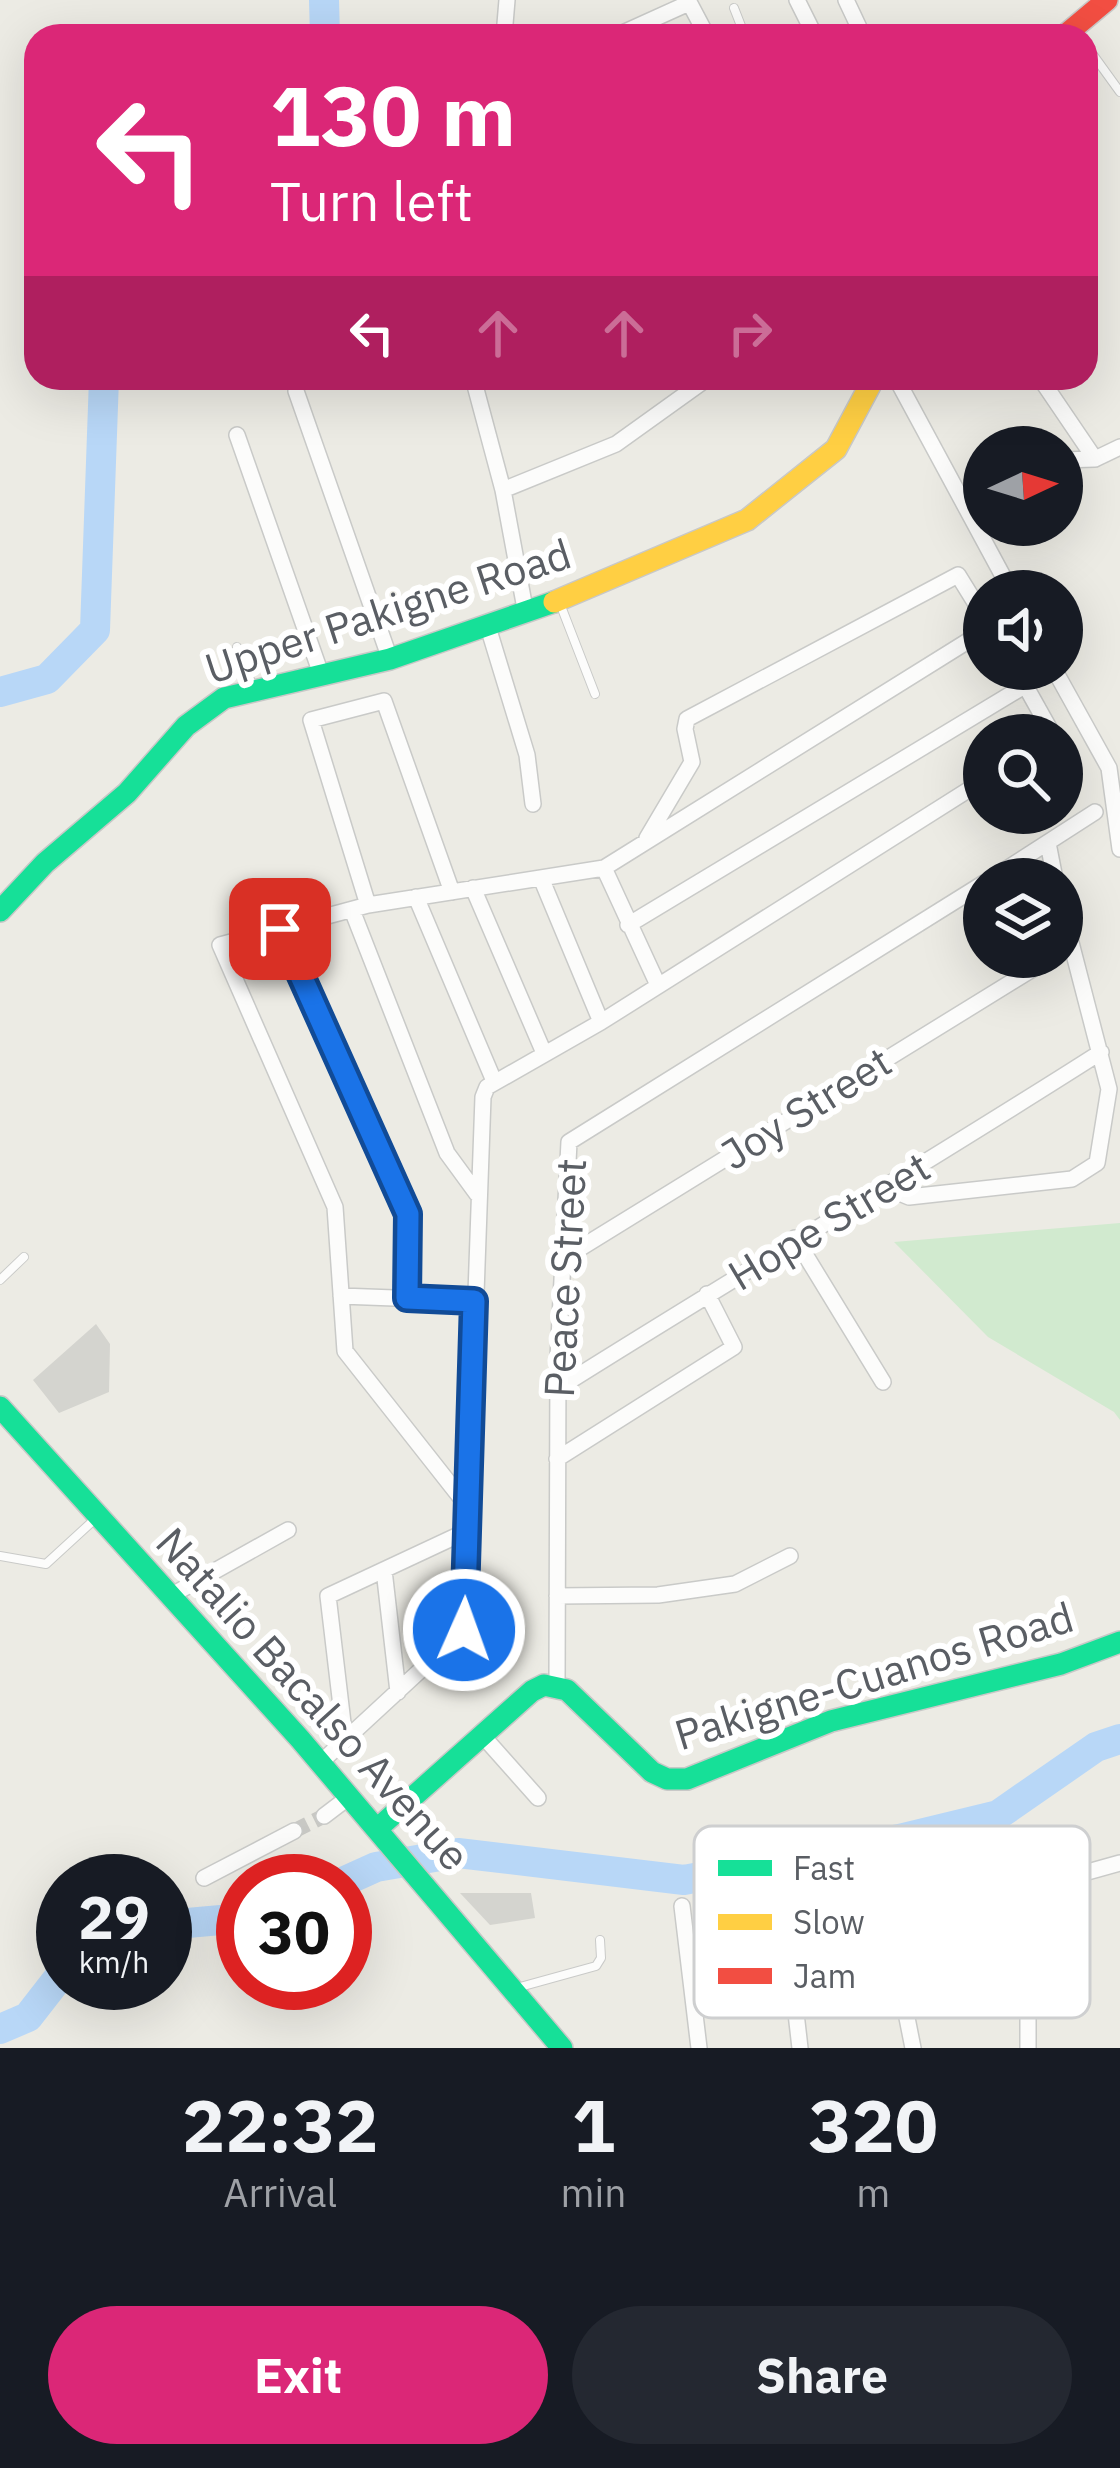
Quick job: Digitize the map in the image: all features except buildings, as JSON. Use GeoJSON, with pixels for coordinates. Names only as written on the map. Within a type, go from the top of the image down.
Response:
{"type":"FeatureCollection","features":[{"type":"Feature","properties":{"kind":"main road"},"geometry":{"type":"LineString","coordinates":[[1086,24],[1107,0]]}},
{"type":"Feature","properties":{"kind":"main road","name":"Upper Pakigne Road"},"geometry":{"type":"LineString","coordinates":[[2,904],[127,793],[186,726],[224,698],[390,659],[526,614],[747,520],[836,448],[867,390]]}},
{"type":"Feature","properties":{"kind":"main road","name":"Natalio Bacalso Avenue"},"geometry":{"type":"LineString","coordinates":[[0,1407],[172,1594],[428,1886],[562,2048]]}},
{"type":"Feature","properties":{"kind":"main road","name":"Pakigne-Cuanos Road"},"geometry":{"type":"LineString","coordinates":[[557,1686],[567,1690],[652,1772],[687,1779],[831,1720],[1061,1664],[1120,1642]]}},
{"type":"Feature","properties":{"kind":"main road"},"geometry":{"type":"LineString","coordinates":[[384,1836],[532,1691],[557,1686]]}},
{"type":"Feature","properties":{"kind":"street"},"geometry":{"type":"LineString","coordinates":[[642,24],[689,2]]}},
{"type":"Feature","properties":{"kind":"street"},"geometry":{"type":"LineString","coordinates":[[476,390],[503,490],[526,614]]}},
{"type":"Feature","properties":{"kind":"street"},"geometry":{"type":"LineString","coordinates":[[503,490],[616,443],[691,390]]}},
{"type":"Feature","properties":{"kind":"street"},"geometry":{"type":"LineString","coordinates":[[903,390],[1000,570]]}},
{"type":"Feature","properties":{"kind":"street"},"geometry":{"type":"LineString","coordinates":[[1048,390],[1095,458]]}},
{"type":"Feature","properties":{"kind":"street"},"geometry":{"type":"LineString","coordinates":[[296,391],[390,659]]}},
{"type":"Feature","properties":{"kind":"street"},"geometry":{"type":"LineString","coordinates":[[237,435],[321,674]]}},
{"type":"Feature","properties":{"kind":"street"},"geometry":{"type":"LineString","coordinates":[[1083,459],[1120,447]]}},
{"type":"Feature","properties":{"kind":"street"},"geometry":{"type":"LineString","coordinates":[[645,842],[692,762],[687,719],[958,575],[963,583]]}},
{"type":"Feature","properties":{"kind":"street"},"geometry":{"type":"LineString","coordinates":[[488,626],[527,755],[533,805]]}},
{"type":"Feature","properties":{"kind":"street"},"geometry":{"type":"LineString","coordinates":[[468,1507],[345,1352],[335,1207],[220,945],[360,907],[604,868],[963,644]]}},
{"type":"Feature","properties":{"kind":"street"},"geometry":{"type":"LineString","coordinates":[[628,925],[1018,690]]}},
{"type":"Feature","properties":{"kind":"street"},"geometry":{"type":"LineString","coordinates":[[1067,690],[1114,767],[1120,849]]}},
{"type":"Feature","properties":{"kind":"street"},"geometry":{"type":"LineString","coordinates":[[452,892],[384,701],[310,720],[360,907],[447,1153],[477,1194]]}},
{"type":"Feature","properties":{"kind":"street"},"geometry":{"type":"LineString","coordinates":[[320,1763],[464,1630],[483,1097],[494,1081],[601,1022],[963,793]]}},
{"type":"Feature","properties":{"kind":"street","name":"Peace Street"},"geometry":{"type":"LineString","coordinates":[[1024,858],[1095,812]]}},
{"type":"Feature","properties":{"kind":"street"},"geometry":{"type":"LineString","coordinates":[[1048,843],[1051,858]]}},
{"type":"Feature","properties":{"kind":"street"},"geometry":{"type":"LineString","coordinates":[[604,868],[658,985]]}},
{"type":"Feature","properties":{"kind":"street"},"geometry":{"type":"LineString","coordinates":[[541,878],[601,1022]]}},
{"type":"Feature","properties":{"kind":"street"},"geometry":{"type":"LineString","coordinates":[[473,888],[544,1053]]}},
{"type":"Feature","properties":{"kind":"street","name":"Peace Street"},"geometry":{"type":"LineString","coordinates":[[557,1686],[557,1389],[567,1153],[573,1138],[963,896]]}},
{"type":"Feature","properties":{"kind":"street"},"geometry":{"type":"LineString","coordinates":[[416,897],[494,1081]]}},
{"type":"Feature","properties":{"kind":"street"},"geometry":{"type":"LineString","coordinates":[[280,929],[408,1214],[407,1298]]}},
{"type":"Feature","properties":{"kind":"street","name":"Joy Street"},"geometry":{"type":"LineString","coordinates":[[561,1260],[1018,978]]}},
{"type":"Feature","properties":{"kind":"street"},"geometry":{"type":"LineString","coordinates":[[887,1188],[909,1197],[1072,1179],[1097,1163],[1109,1089],[1076,978]]}},
{"type":"Feature","properties":{"kind":"street","name":"Hope Street"},"geometry":{"type":"LineString","coordinates":[[557,1389],[1101,1052]]}},
{"type":"Feature","properties":{"kind":"street"},"geometry":{"type":"LineString","coordinates":[[795,1238],[883,1382]]}},
{"type":"Feature","properties":{"kind":"street"},"geometry":{"type":"LineString","coordinates":[[557,1459],[734,1347],[707,1294]]}},
{"type":"Feature","properties":{"kind":"street"},"geometry":{"type":"LineString","coordinates":[[341,1296],[474,1301]]}},
{"type":"Feature","properties":{"kind":"street"},"geometry":{"type":"LineString","coordinates":[[172,1594],[288,1530]]}},
{"type":"Feature","properties":{"kind":"street"},"geometry":{"type":"LineString","coordinates":[[345,1740],[328,1597],[467,1531]]}},
{"type":"Feature","properties":{"kind":"street"},"geometry":{"type":"LineString","coordinates":[[557,1596],[658,1595],[735,1584],[790,1556]]}},
{"type":"Feature","properties":{"kind":"street"},"geometry":{"type":"LineString","coordinates":[[384,1570],[398,1692]]}},
{"type":"Feature","properties":{"kind":"street"},"geometry":{"type":"LineString","coordinates":[[482,1735],[538,1798]]}},
{"type":"Feature","properties":{"kind":"street"},"geometry":{"type":"LineString","coordinates":[[324,1816],[349,1797]]}},
{"type":"Feature","properties":{"kind":"street"},"geometry":{"type":"LineString","coordinates":[[204,1878],[294,1831]]}},
{"type":"Feature","properties":{"kind":"street"},"geometry":{"type":"LineString","coordinates":[[1090,1871],[1120,1863]]}},
{"type":"Feature","properties":{"kind":"street"},"geometry":{"type":"LineString","coordinates":[[682,1906],[694,2006]]}},
{"type":"Feature","properties":{"kind":"street"},"geometry":{"type":"LineString","coordinates":[[695,2018],[699,2048]]}},
{"type":"Feature","properties":{"kind":"street"},"geometry":{"type":"LineString","coordinates":[[797,2018],[800,2048]]}},
{"type":"Feature","properties":{"kind":"street"},"geometry":{"type":"LineString","coordinates":[[907,2018],[913,2048]]}},
{"type":"Feature","properties":{"kind":"lane"},"geometry":{"type":"LineString","coordinates":[[734,8],[740,24]]}},
{"type":"Feature","properties":{"kind":"lane"},"geometry":{"type":"LineString","coordinates":[[1098,64],[1120,92]]}},
{"type":"Feature","properties":{"kind":"lane"},"geometry":{"type":"LineString","coordinates":[[559,600],[596,694]]}},
{"type":"Feature","properties":{"kind":"lane"},"geometry":{"type":"LineString","coordinates":[[237,646],[253,688]]}},
{"type":"Feature","properties":{"kind":"lane"},"geometry":{"type":"LineString","coordinates":[[0,1280],[24,1256]]}},
{"type":"Feature","properties":{"kind":"lane"},"geometry":{"type":"LineString","coordinates":[[0,1556],[46,1564],[98,1516]]}},
{"type":"Feature","properties":{"kind":"lane"},"geometry":{"type":"LineString","coordinates":[[513,1989],[596,1966],[601,1958],[600,1940]]}},
{"type":"Feature","properties":{"kind":"green space"},"geometry":{"type":"Polygon","coordinates":[[[1120,1223],[1120,1420],[988,1337],[894,1242],[1120,1223]]]}},
{"type":"Feature","properties":{"kind":"waterway"},"geometry":{"type":"LineString","coordinates":[[324,0],[325,24]]}},
{"type":"Feature","properties":{"kind":"waterway"},"geometry":{"type":"LineString","coordinates":[[0,692],[47,679],[95,630],[104,390]]}},
{"type":"Feature","properties":{"kind":"waterway"},"geometry":{"type":"LineString","coordinates":[[953,1826],[998,1815],[1096,1747],[1120,1739]]}},
{"type":"Feature","properties":{"kind":"waterway"},"geometry":{"type":"LineString","coordinates":[[372,1869],[458,1853],[694,1878]]}},
{"type":"Feature","properties":{"kind":"waterway"},"geometry":{"type":"LineString","coordinates":[[192,1923],[216,1920]]}},
{"type":"Feature","properties":{"kind":"waterway"},"geometry":{"type":"LineString","coordinates":[[0,2029],[28,2017],[36,2007]]}},
{"type":"Feature","properties":{"kind":"tunnel"},"geometry":{"type":"LineString","coordinates":[[294,1831],[324,1816]]}},
{"type":"Feature","properties":{"kind":"traffic: fast"},"geometry":{"type":"LineString","coordinates":[[0,911],[45,863],[127,793],[186,726],[224,698],[390,659],[554,602]]}},
{"type":"Feature","properties":{"kind":"traffic: fast"},"geometry":{"type":"LineString","coordinates":[[0,1407],[300,1739],[562,2048]]}},
{"type":"Feature","properties":{"kind":"traffic: fast"},"geometry":{"type":"LineString","coordinates":[[377,1829],[544,1685],[567,1690],[652,1772],[667,1779],[687,1779],[831,1721],[1061,1664],[1120,1642]]}},
{"type":"Feature","properties":{"kind":"traffic: slow"},"geometry":{"type":"LineString","coordinates":[[554,602],[747,520],[836,449],[868,390]]}},
{"type":"Feature","properties":{"kind":"traffic: jam"},"geometry":{"type":"LineString","coordinates":[[1078,24],[1107,0]]}},
{"type":"Feature","properties":{"kind":"route"},"geometry":{"type":"LineString","coordinates":[[280,929],[408,1214],[407,1298],[474,1301],[464,1630]]}}]}
